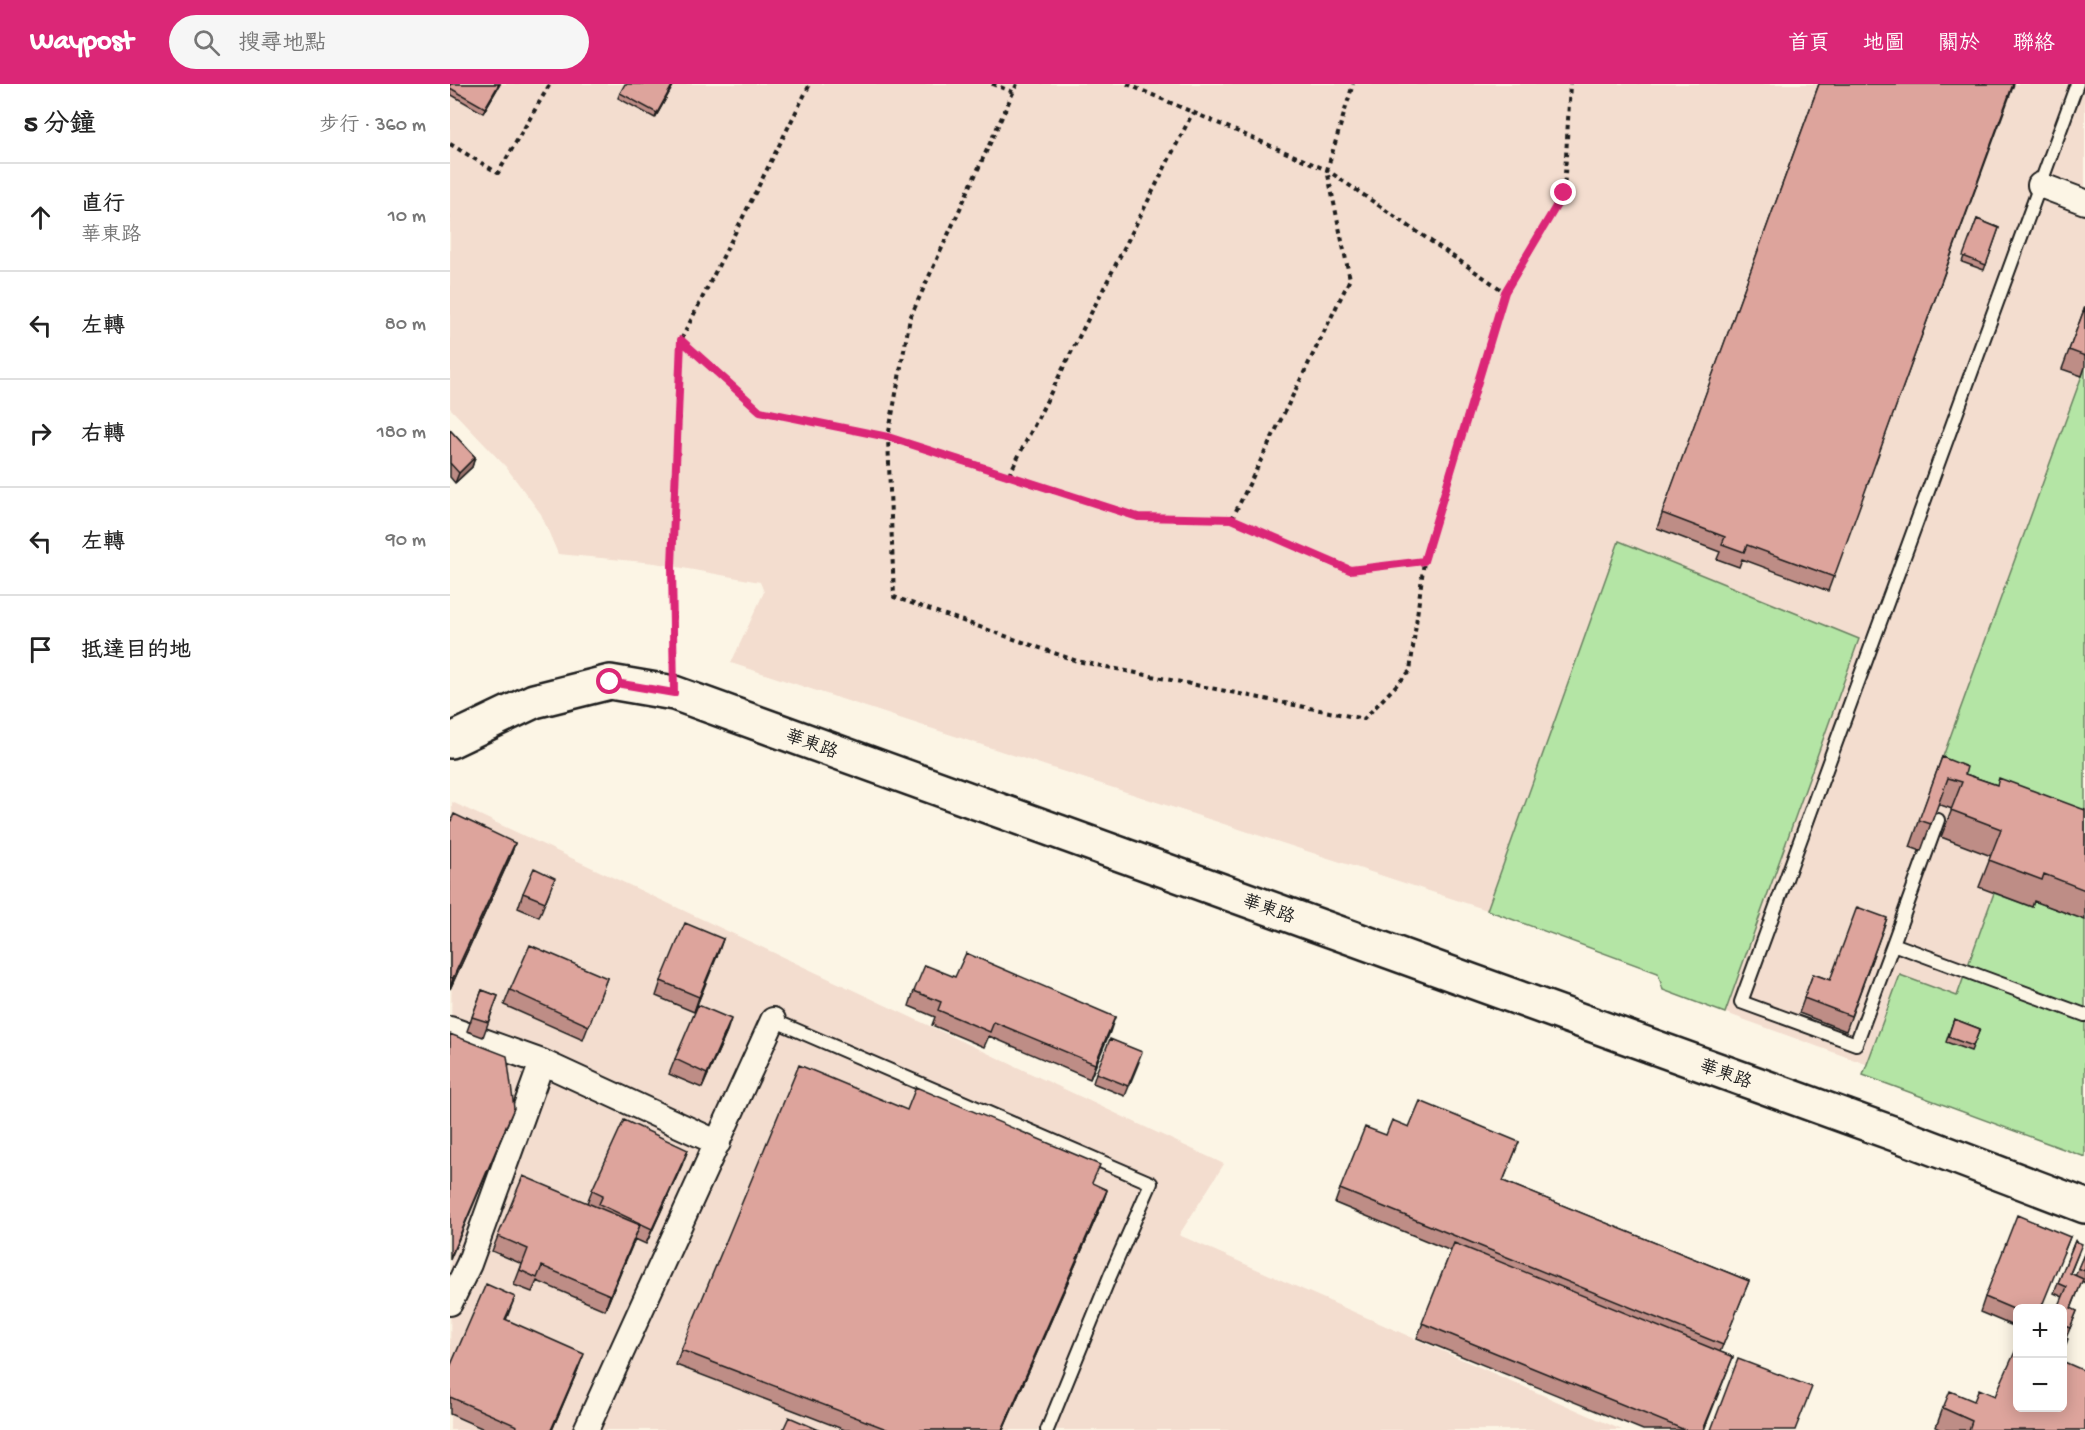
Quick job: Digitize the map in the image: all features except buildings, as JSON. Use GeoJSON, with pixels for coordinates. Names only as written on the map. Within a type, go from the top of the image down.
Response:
{"type":"FeatureCollection","features":[{"type":"Feature","properties":{"kind":"main road","name":"華東路"},"geometry":{"type":"LineString","coordinates":[[450,741],[534,701],[610,682],[674,693],[1906,1138],[2085,1206]]}},
{"type":"Feature","properties":{"kind":"street"},"geometry":{"type":"LineString","coordinates":[[2040,185],[2085,202]]}},
{"type":"Feature","properties":{"kind":"street"},"geometry":{"type":"LineString","coordinates":[[586,1430],[773,1020]]}},
{"type":"Feature","properties":{"kind":"street"},"geometry":{"type":"LineString","coordinates":[[450,1029],[542,1062],[718,1143]]}},
{"type":"Feature","properties":{"kind":"street"},"geometry":{"type":"LineString","coordinates":[[450,1303],[469,1264],[542,1062]]}},
{"type":"Feature","properties":{"kind":"lane"},"geometry":{"type":"LineString","coordinates":[[1938,820],[1856,1044],[1741,1002],[2077,84]]}},
{"type":"Feature","properties":{"kind":"lane"},"geometry":{"type":"LineString","coordinates":[[1893,944],[2085,1015]]}},
{"type":"Feature","properties":{"kind":"lane"},"geometry":{"type":"LineString","coordinates":[[773,1020],[1151,1183],[1047,1430]]}},
{"type":"Feature","properties":{"kind":"path"},"geometry":{"type":"LineString","coordinates":[[450,144],[498,172],[550,84]]}},
{"type":"Feature","properties":{"kind":"path"},"geometry":{"type":"LineString","coordinates":[[674,693],[672,566],[681,340],[810,84]]}},
{"type":"Feature","properties":{"kind":"path"},"geometry":{"type":"LineString","coordinates":[[992,84],[1014,92]]}},
{"type":"Feature","properties":{"kind":"path"},"geometry":{"type":"LineString","coordinates":[[1017,84],[910,318],[888,437],[894,597],[1077,660],[1364,719],[1410,671],[1424,561],[1505,292],[1564,193],[1570,84]]}},
{"type":"Feature","properties":{"kind":"path"},"geometry":{"type":"LineString","coordinates":[[1127,84],[1327,170],[1505,292]]}},
{"type":"Feature","properties":{"kind":"path"},"geometry":{"type":"LineString","coordinates":[[1232,519],[1350,279],[1327,170],[1353,84]]}},
{"type":"Feature","properties":{"kind":"path"},"geometry":{"type":"LineString","coordinates":[[1009,475],[1193,112]]}},
{"type":"Feature","properties":{"kind":"path"},"geometry":{"type":"LineString","coordinates":[[681,340],[760,411],[888,437],[1138,517],[1232,519],[1350,570],[1424,561]]}},
{"type":"Feature","properties":{"kind":"shaded area"},"geometry":{"type":"Polygon","coordinates":[[[450,84],[2085,84],[2085,1144],[1663,990],[1658,973],[1487,910],[731,663],[764,592],[760,582],[655,563],[558,554],[541,514],[506,467],[450,408],[450,84]]]}},
{"type":"Feature","properties":{"kind":"shaded area"},"geometry":{"type":"Polygon","coordinates":[[[452,802],[1224,1164],[1179,1235],[1622,1430],[450,1430],[452,802]]]}},
{"type":"Feature","properties":{"kind":"green space"},"geometry":{"type":"Polygon","coordinates":[[[2085,367],[2085,841],[1933,784],[2085,367]]]}},
{"type":"Feature","properties":{"kind":"green space"},"geometry":{"type":"Polygon","coordinates":[[[1619,541],[1859,639],[1725,1013],[1663,990],[1658,973],[1487,910],[1619,541]]]}},
{"type":"Feature","properties":{"kind":"green space"},"geometry":{"type":"Polygon","coordinates":[[[1994,893],[2032,907],[2034,901],[2085,920],[2085,1157],[1863,1075],[1900,975],[1957,996],[1994,893]]]}},
{"type":"Feature","properties":{"kind":"route"},"geometry":{"type":"LineString","coordinates":[[610,682],[674,693],[672,566],[681,340],[760,411],[888,437],[1138,517],[1232,519],[1350,570],[1424,561],[1505,292],[1564,193]]}}]}
